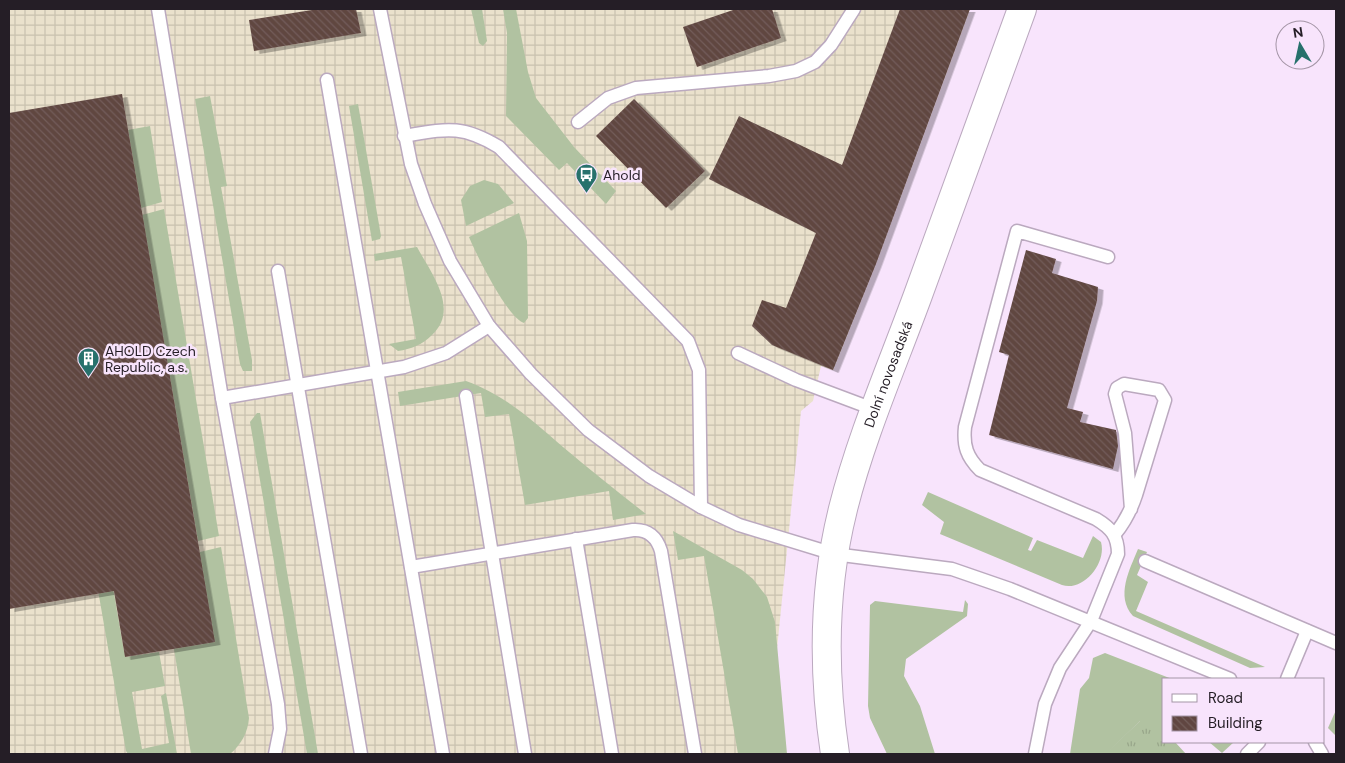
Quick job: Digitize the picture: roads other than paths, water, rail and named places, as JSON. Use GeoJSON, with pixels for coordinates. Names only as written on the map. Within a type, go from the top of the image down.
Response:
{"type":"FeatureCollection","features":[{"type":"Feature","properties":{"kind":"main road","name":"Dolní novosadská"},"geometry":{"type":"LineString","coordinates":[[835,754],[828,692],[827,644],[834,554],[843,509],[876,410],[1022,9]]}},
{"type":"Feature","properties":{"kind":"lane"},"geometry":{"type":"LineString","coordinates":[[158,9],[222,398],[278,704],[280,729],[274,754]]}},
{"type":"Feature","properties":{"kind":"lane"},"geometry":{"type":"LineString","coordinates":[[380,9],[404,136],[417,183],[438,236],[471,299],[489,326],[531,374],[588,430],[648,476],[701,507],[765,534],[834,554],[952,569],[1010,589],[1228,678]]}},
{"type":"Feature","properties":{"kind":"lane"},"geometry":{"type":"LineString","coordinates":[[578,122],[608,98],[636,88],[769,76],[796,71],[815,62],[831,46],[854,9]]}},
{"type":"Feature","properties":{"kind":"lane"},"geometry":{"type":"LineString","coordinates":[[327,80],[443,754]]}},
{"type":"Feature","properties":{"kind":"lane"},"geometry":{"type":"LineString","coordinates":[[404,136],[449,129],[463,130],[476,133],[499,146],[688,341],[699,370],[701,507]]}},
{"type":"Feature","properties":{"kind":"lane"},"geometry":{"type":"LineString","coordinates":[[1035,754],[1045,704],[1060,668],[1090,621],[1118,554],[1118,542],[1115,534],[1096,519],[980,470],[969,459],[964,443],[965,428],[1017,231],[1108,257]]}},
{"type":"Feature","properties":{"kind":"lane"},"geometry":{"type":"LineString","coordinates":[[278,271],[361,754]]}},
{"type":"Feature","properties":{"kind":"lane"},"geometry":{"type":"LineString","coordinates":[[222,398],[404,367],[446,353],[489,326]]}},
{"type":"Feature","properties":{"kind":"lane"},"geometry":{"type":"LineString","coordinates":[[738,352],[796,380],[876,410]]}},
{"type":"Feature","properties":{"kind":"lane"},"geometry":{"type":"LineString","coordinates":[[1115,534],[1131,509],[1164,400],[1159,390],[1124,384],[1117,388],[1115,394],[1125,433],[1131,509]]}},
{"type":"Feature","properties":{"kind":"lane"},"geometry":{"type":"LineString","coordinates":[[466,396],[525,754]]}},
{"type":"Feature","properties":{"kind":"lane"},"geometry":{"type":"LineString","coordinates":[[410,567],[576,539],[641,530],[648,532],[658,542],[695,754]]}},
{"type":"Feature","properties":{"kind":"lane"},"geometry":{"type":"LineString","coordinates":[[576,539],[612,754]]}},
{"type":"Feature","properties":{"kind":"lane"},"geometry":{"type":"LineString","coordinates":[[1145,561],[1336,643]]}},
{"type":"Feature","properties":{"kind":"lane"},"geometry":{"type":"LineString","coordinates":[[1287,678],[1307,631]]}},
{"type":"Feature","properties":{"kind":"lane"},"geometry":{"type":"LineString","coordinates":[[1247,754],[1258,743]]}},
{"type":"Feature","properties":{"kind":"lane"},"geometry":{"type":"LineString","coordinates":[[1316,743],[1322,754]]}},
{"type":"Feature","properties":{"kind":"place","name":"Ahold"},"geometry":{"type":"Point","coordinates":[587,194]}},
{"type":"Feature","properties":{"kind":"place","name":"AHOLD Czech Republic, a.s."},"geometry":{"type":"Point","coordinates":[89,378]}}]}
